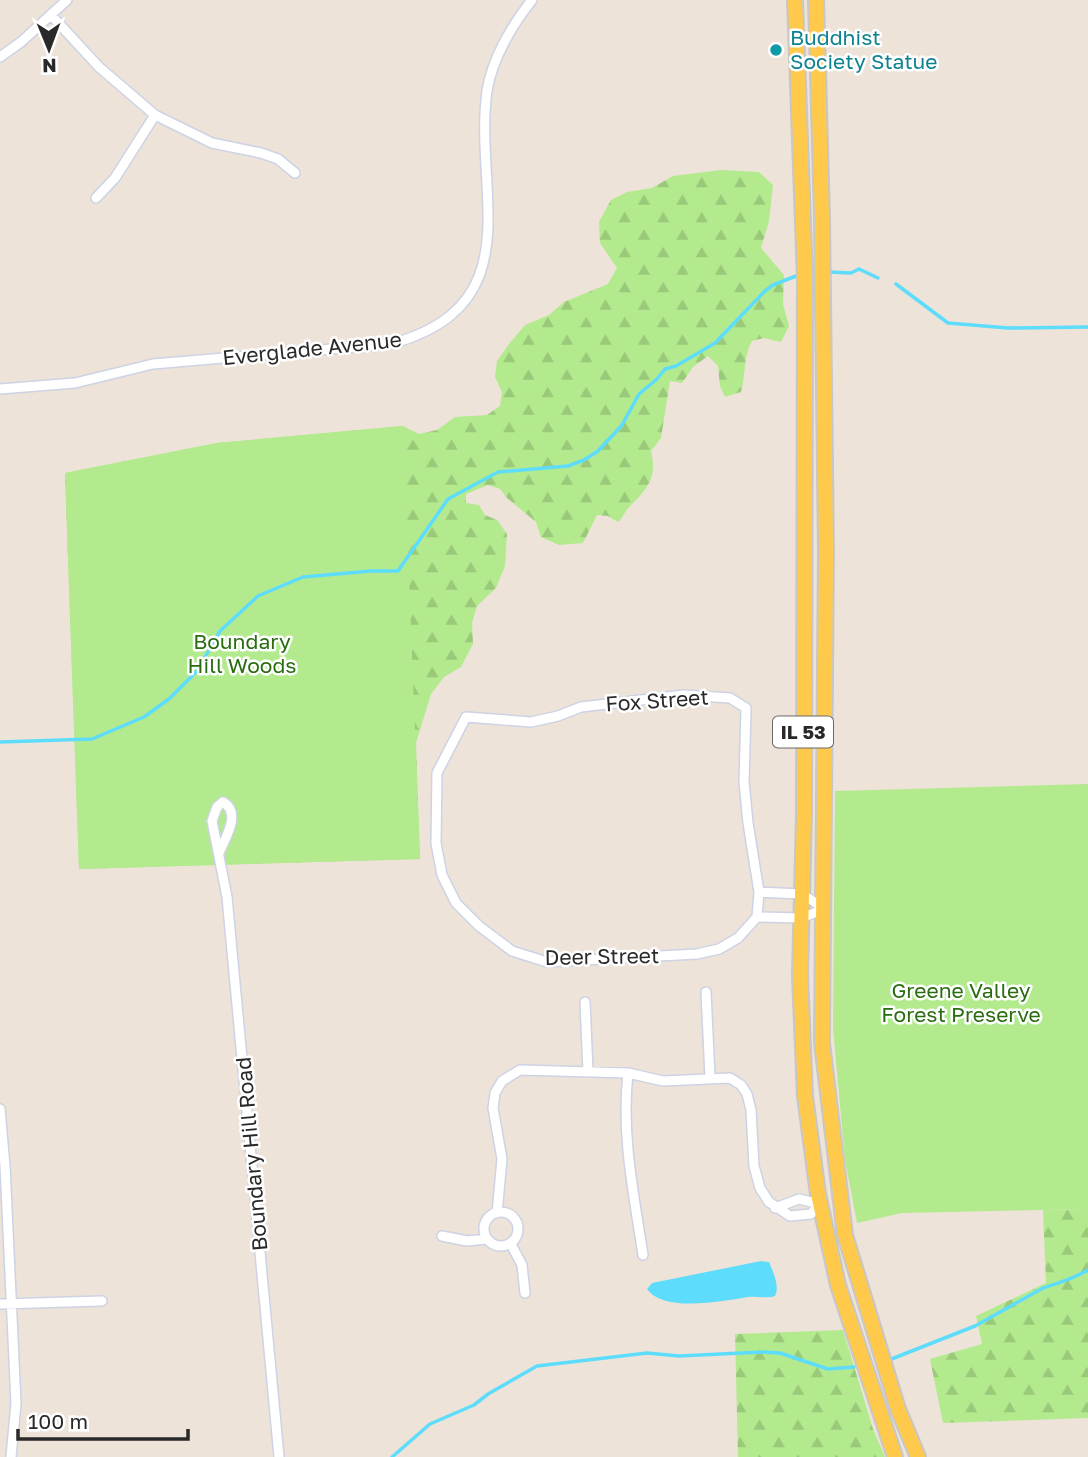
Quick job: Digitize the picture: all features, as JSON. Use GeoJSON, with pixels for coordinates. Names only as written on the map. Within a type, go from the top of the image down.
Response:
{"type":"FeatureCollection","features":[{"type":"Feature","properties":{"kind":"main road","name":"IL 53"},"geometry":{"type":"LineString","coordinates":[[795,0],[805,279],[800,975],[805,1096],[820,1204],[838,1285],[895,1457]]}},
{"type":"Feature","properties":{"kind":"main road","name":"IL 53"},"geometry":{"type":"LineString","coordinates":[[816,0],[822,179],[826,552],[822,1043],[845,1235],[891,1385],[918,1457]]}},
{"type":"Feature","properties":{"kind":"street"},"geometry":{"type":"LineString","coordinates":[[0,57],[21,42],[67,0]]}},
{"type":"Feature","properties":{"kind":"street","name":"Everglade Avenue"},"geometry":{"type":"LineString","coordinates":[[0,389],[75,383],[153,364],[391,344],[420,335],[445,320],[466,297],[478,278],[486,255],[489,223],[486,109],[488,88],[505,43],[516,21],[532,0]]}},
{"type":"Feature","properties":{"kind":"street"},"geometry":{"type":"LineString","coordinates":[[51,15],[99,67],[155,115],[212,143],[278,159],[295,173]]}},
{"type":"Feature","properties":{"kind":"street"},"geometry":{"type":"LineString","coordinates":[[96,198],[115,178],[155,115]]}},
{"type":"Feature","properties":{"kind":"street","name":"Fox Street"},"geometry":{"type":"LineString","coordinates":[[466,717],[531,722],[581,707],[684,695],[730,698],[747,708],[744,782],[759,891]]}},
{"type":"Feature","properties":{"kind":"street","name":"Deer Street"},"geometry":{"type":"LineString","coordinates":[[466,717],[436,774],[436,844],[442,875],[456,903],[479,926],[512,951],[547,962],[697,954],[719,949],[738,938],[757,916]]}},
{"type":"Feature","properties":{"kind":"street","name":"Boundary Hill Road"},"geometry":{"type":"LineString","coordinates":[[219,853],[231,824],[232,814],[228,805],[223,802],[217,807],[212,821],[219,853],[225,876],[230,922],[279,1457]]}},
{"type":"Feature","properties":{"kind":"street"},"geometry":{"type":"LineString","coordinates":[[759,891],[802,894],[825,909],[801,918],[757,916],[759,891]]}},
{"type":"Feature","properties":{"kind":"street"},"geometry":{"type":"LineString","coordinates":[[706,992],[710,1077]]}},
{"type":"Feature","properties":{"kind":"street"},"geometry":{"type":"LineString","coordinates":[[585,1002],[588,1071]]}},
{"type":"Feature","properties":{"kind":"street"},"geometry":{"type":"LineString","coordinates":[[497,1213],[502,1159],[493,1108],[495,1093],[502,1081],[520,1070],[628,1073],[663,1082],[710,1077],[730,1078],[741,1085],[747,1094],[751,1110],[754,1166],[760,1188],[775,1208],[790,1216],[811,1214],[820,1204],[799,1199],[775,1208]]}},
{"type":"Feature","properties":{"kind":"street"},"geometry":{"type":"LineString","coordinates":[[628,1073],[624,1104],[628,1164],[643,1255]]}},
{"type":"Feature","properties":{"kind":"street"},"geometry":{"type":"LineString","coordinates":[[0,1109],[16,1418],[11,1457]]}},
{"type":"Feature","properties":{"kind":"street"},"geometry":{"type":"LineString","coordinates":[[497,1213],[509,1214],[517,1222],[518,1234],[511,1244],[501,1247],[487,1239],[484,1234],[488,1218],[497,1213]]}},
{"type":"Feature","properties":{"kind":"street"},"geometry":{"type":"LineString","coordinates":[[442,1236],[467,1241],[487,1239]]}},
{"type":"Feature","properties":{"kind":"street"},"geometry":{"type":"LineString","coordinates":[[511,1244],[522,1265],[525,1293]]}},
{"type":"Feature","properties":{"kind":"street"},"geometry":{"type":"LineString","coordinates":[[0,1304],[102,1301]]}},
{"type":"Feature","properties":{"kind":"green space","name":"Boundary Hill Woods"},"geometry":{"type":"Polygon","coordinates":[[[721,170],[759,172],[773,185],[769,221],[761,248],[784,275],[783,304],[789,326],[781,342],[764,338],[752,341],[747,353],[741,392],[725,397],[720,386],[718,366],[708,356],[693,367],[682,383],[670,381],[661,438],[651,451],[653,468],[650,481],[618,522],[608,516],[597,515],[583,543],[559,545],[541,537],[536,522],[500,489],[488,485],[466,494],[466,503],[479,505],[485,515],[497,520],[507,534],[505,566],[496,588],[477,606],[472,623],[473,644],[461,667],[444,677],[431,694],[416,743],[420,859],[79,869],[65,473],[217,443],[403,426],[419,434],[437,430],[455,417],[487,415],[500,406],[502,392],[495,377],[497,361],[525,325],[549,315],[564,302],[608,284],[617,268],[600,243],[599,222],[611,200],[627,192],[652,188],[673,176],[721,170]]]}},
{"type":"Feature","properties":{"kind":"green space","name":"Boundary Hill Woods"},"geometry":{"type":"Polygon","coordinates":[[[403,426],[420,859],[79,869],[65,473],[217,443],[403,426]]]}},
{"type":"Feature","properties":{"kind":"green space","name":"Greene Valley Forest Preserve"},"geometry":{"type":"Polygon","coordinates":[[[1088,784],[1088,1209],[902,1213],[857,1223],[845,1160],[833,1028],[835,791],[1088,784]]]}},
{"type":"Feature","properties":{"kind":"green space"},"geometry":{"type":"Polygon","coordinates":[[[1088,1209],[1088,1418],[943,1423],[930,1359],[982,1344],[976,1316],[1046,1283],[1043,1210],[1088,1209]]]}},
{"type":"Feature","properties":{"kind":"green space"},"geometry":{"type":"Polygon","coordinates":[[[843,1330],[873,1429],[885,1457],[738,1457],[735,1334],[843,1330]]]}},
{"type":"Feature","properties":{"kind":"water"},"geometry":{"type":"Polygon","coordinates":[[[761,1261],[769,1262],[776,1283],[775,1296],[694,1304],[666,1301],[647,1289],[652,1283],[761,1261]]]}},
{"type":"Feature","properties":{"kind":"waterway"},"geometry":{"type":"LineString","coordinates":[[859,269],[878,278]]}},
{"type":"Feature","properties":{"kind":"waterway"},"geometry":{"type":"LineString","coordinates":[[829,272],[851,273],[859,269]]}},
{"type":"Feature","properties":{"kind":"waterway"},"geometry":{"type":"LineString","coordinates":[[0,742],[92,739],[144,717],[169,699],[197,671],[220,631],[258,596],[303,577],[398,571],[448,499],[498,472],[568,466],[584,460],[598,451],[622,425],[639,394],[665,369],[676,366],[715,343],[765,291],[796,276]]}},
{"type":"Feature","properties":{"kind":"waterway"},"geometry":{"type":"LineString","coordinates":[[896,284],[948,323],[1008,328],[1088,327]]}},
{"type":"Feature","properties":{"kind":"waterway"},"geometry":{"type":"LineString","coordinates":[[889,1360],[975,1326],[1043,1288],[1088,1270]]}},
{"type":"Feature","properties":{"kind":"waterway"},"geometry":{"type":"LineString","coordinates":[[392,1457],[430,1424],[474,1405],[537,1366],[647,1353],[679,1356],[763,1352],[780,1353],[828,1369],[854,1367]]}},
{"type":"Feature","properties":{"kind":"place","name":"Buddhist Society Statue"},"geometry":{"type":"Point","coordinates":[776,50]}}]}
